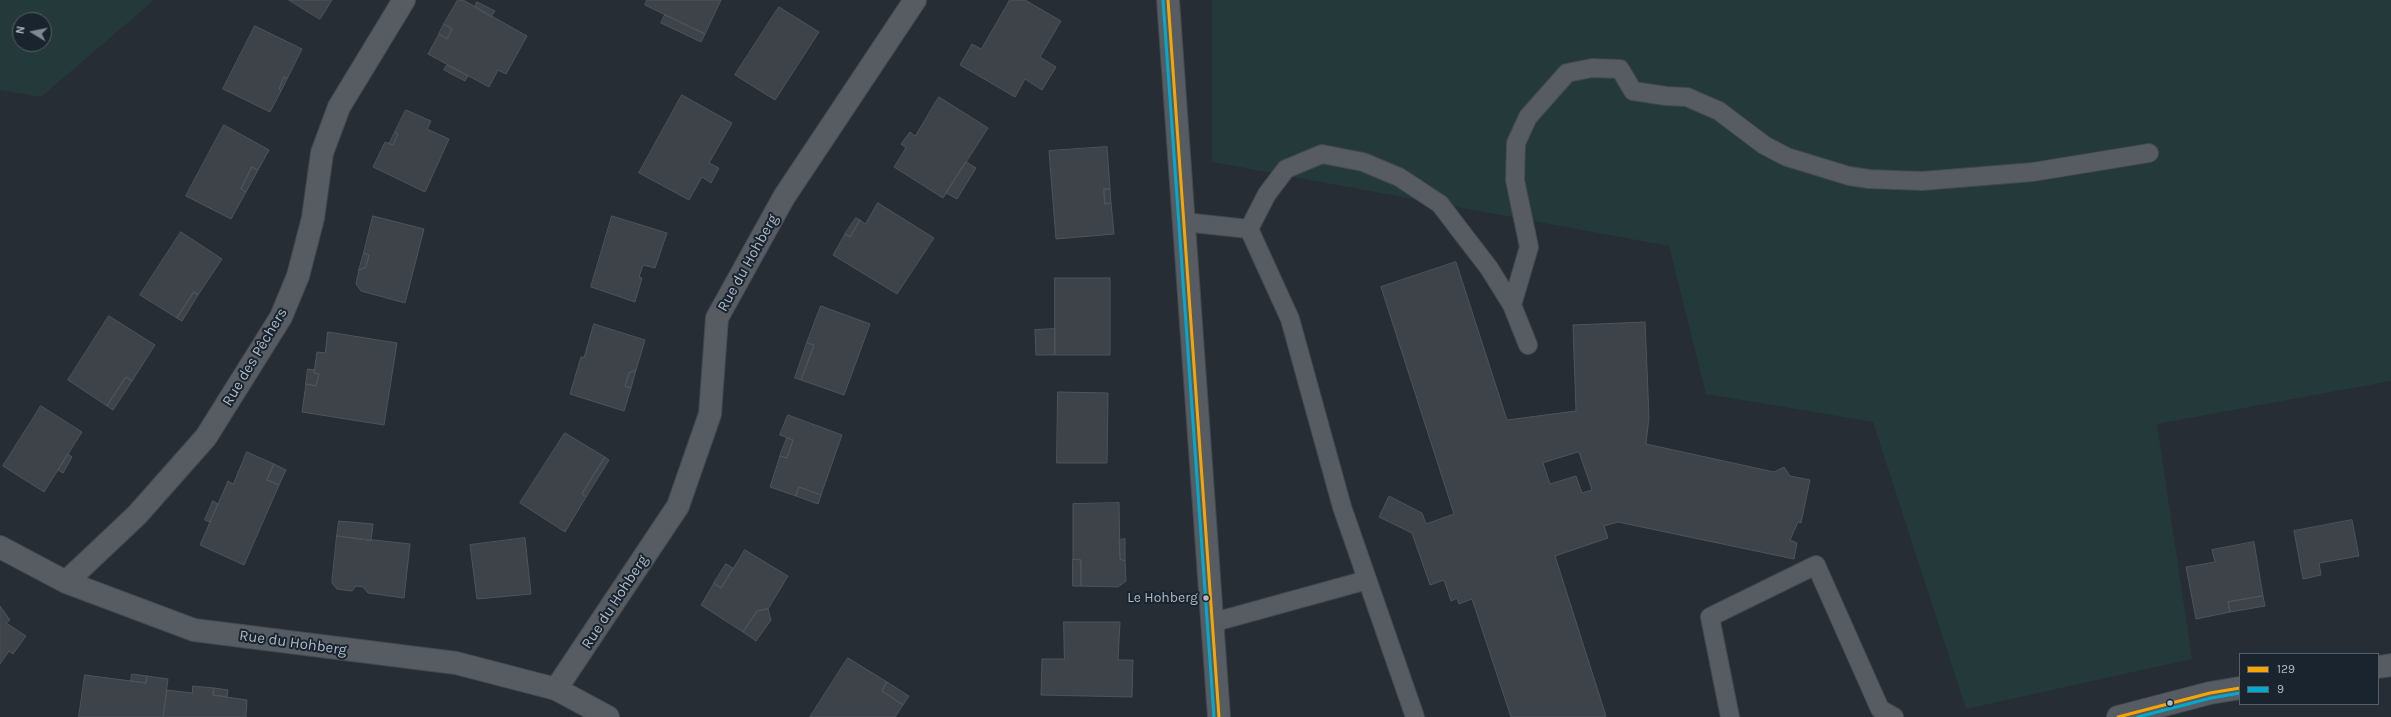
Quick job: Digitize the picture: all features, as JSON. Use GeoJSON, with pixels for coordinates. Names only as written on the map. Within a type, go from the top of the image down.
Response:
{"type":"FeatureCollection","features":[{"type":"Feature","properties":{"kind":"street","name":"Rue des Pêchers"},"geometry":{"type":"LineString","coordinates":[[66,582],[138,515],[206,437],[281,316],[298,276],[313,218],[322,153],[339,107],[404,0]]}},
{"type":"Feature","properties":{"kind":"street","name":"Rue du Hohberg"},"geometry":{"type":"LineString","coordinates":[[0,546],[66,582],[194,630],[456,663],[556,689],[678,506],[710,414],[717,318],[784,197],[915,0]]}},
{"type":"Feature","properties":{"kind":"street"},"geometry":{"type":"LineString","coordinates":[[1168,0],[1211,623],[1219,717]]}},
{"type":"Feature","properties":{"kind":"street"},"geometry":{"type":"LineString","coordinates":[[2379,667],[2391,665]]}},
{"type":"Feature","properties":{"kind":"street"},"geometry":{"type":"LineString","coordinates":[[2118,717],[2239,688]]}},
{"type":"Feature","properties":{"kind":"street"},"geometry":{"type":"LineString","coordinates":[[556,689],[608,717]]}},
{"type":"Feature","properties":{"kind":"lane"},"geometry":{"type":"LineString","coordinates":[[1512,305],[1529,247],[1515,180],[1516,143],[1528,117],[1567,73],[1592,68],[1620,69],[1634,91],[1666,96],[1687,97],[1719,111],[1764,145],[1787,157],[1849,176],[1868,179],[1922,181],[2033,172],[2149,153]]}},
{"type":"Feature","properties":{"kind":"lane"},"geometry":{"type":"LineString","coordinates":[[1249,229],[1267,194],[1286,169],[1322,154],[1363,162],[1399,177],[1440,204],[1489,268],[1512,305],[1528,345]]}},
{"type":"Feature","properties":{"kind":"lane"},"geometry":{"type":"LineString","coordinates":[[1184,222],[1249,229]]}},
{"type":"Feature","properties":{"kind":"lane"},"geometry":{"type":"LineString","coordinates":[[1249,229],[1290,319],[1342,507],[1415,717]]}},
{"type":"Feature","properties":{"kind":"lane"},"geometry":{"type":"LineString","coordinates":[[1730,717],[1710,617],[1816,565],[1880,709],[1894,717]]}},
{"type":"Feature","properties":{"kind":"lane"},"geometry":{"type":"LineString","coordinates":[[1211,623],[1367,580]]}},
{"type":"Feature","properties":{"kind":"green space"},"geometry":{"type":"Polygon","coordinates":[[[0,0],[154,0],[41,97],[0,90],[0,0]]]}},
{"type":"Feature","properties":{"kind":"green space"},"geometry":{"type":"Polygon","coordinates":[[[1212,0],[2391,0],[2391,381],[2157,424],[2192,659],[1966,709],[1873,422],[1706,394],[1669,246],[1212,162],[1212,0]]]}},
{"type":"Feature","properties":{"kind":"building"},"geometry":{"type":"Polygon","coordinates":[[[289,0],[332,0],[320,19],[289,0]]]}},
{"type":"Feature","properties":{"kind":"building"},"geometry":{"type":"Polygon","coordinates":[[[458,0],[463,0],[527,36],[506,74],[498,70],[489,87],[428,54],[439,34],[447,39],[452,29],[444,24],[458,0]]]}},
{"type":"Feature","properties":{"kind":"building"},"geometry":{"type":"Polygon","coordinates":[[[647,0],[721,0],[705,34],[645,5],[647,0]]]}},
{"type":"Feature","properties":{"kind":"building"},"geometry":{"type":"Polygon","coordinates":[[[1010,0],[1025,0],[1061,21],[1040,57],[1056,67],[1042,90],[1025,79],[1015,97],[960,65],[972,44],[981,49],[1010,0]]]}},
{"type":"Feature","properties":{"kind":"building"},"geometry":{"type":"Polygon","coordinates":[[[477,2],[495,11],[491,17],[475,7],[477,2]]]}},
{"type":"Feature","properties":{"kind":"building"},"geometry":{"type":"Polygon","coordinates":[[[779,7],[819,32],[775,100],[735,75],[779,7]]]}},
{"type":"Feature","properties":{"kind":"building"},"geometry":{"type":"Polygon","coordinates":[[[665,15],[705,34],[701,42],[661,23],[665,15]]]}},
{"type":"Feature","properties":{"kind":"building"},"geometry":{"type":"Polygon","coordinates":[[[444,24],[452,29],[447,39],[439,34],[444,24]]]}},
{"type":"Feature","properties":{"kind":"building"},"geometry":{"type":"Polygon","coordinates":[[[255,26],[302,49],[287,79],[284,77],[279,89],[281,91],[270,112],[223,89],[255,26]]]}},
{"type":"Feature","properties":{"kind":"building"},"geometry":{"type":"Polygon","coordinates":[[[447,65],[468,76],[465,81],[444,70],[447,65]]]}},
{"type":"Feature","properties":{"kind":"building"},"geometry":{"type":"Polygon","coordinates":[[[284,77],[287,79],[281,91],[279,89],[284,77]]]}},
{"type":"Feature","properties":{"kind":"building"},"geometry":{"type":"Polygon","coordinates":[[[682,95],[732,123],[709,163],[719,168],[711,183],[702,177],[689,200],[639,173],[682,95]]]}},
{"type":"Feature","properties":{"kind":"building"},"geometry":{"type":"Polygon","coordinates":[[[939,97],[988,128],[943,198],[894,167],[906,148],[901,144],[910,132],[915,136],[939,97]]]}},
{"type":"Feature","properties":{"kind":"building"},"geometry":{"type":"Polygon","coordinates":[[[406,110],[431,121],[427,129],[449,139],[425,192],[373,167],[385,142],[393,145],[398,134],[395,132],[406,110]]]}},
{"type":"Feature","properties":{"kind":"building"},"geometry":{"type":"Polygon","coordinates":[[[224,125],[269,150],[258,170],[252,167],[241,189],[246,192],[231,219],[186,196],[224,125]]]}},
{"type":"Feature","properties":{"kind":"building"},"geometry":{"type":"Polygon","coordinates":[[[395,132],[398,134],[393,145],[389,144],[395,132]]]}},
{"type":"Feature","properties":{"kind":"building"},"geometry":{"type":"Polygon","coordinates":[[[1107,147],[1110,189],[1104,189],[1105,204],[1111,203],[1114,234],[1056,239],[1049,151],[1107,147]]]}},
{"type":"Feature","properties":{"kind":"building"},"geometry":{"type":"Polygon","coordinates":[[[966,162],[976,168],[957,199],[946,193],[966,162]]]}},
{"type":"Feature","properties":{"kind":"building"},"geometry":{"type":"Polygon","coordinates":[[[252,167],[258,170],[246,192],[241,189],[252,167]]]}},
{"type":"Feature","properties":{"kind":"building"},"geometry":{"type":"Polygon","coordinates":[[[1104,189],[1110,189],[1111,203],[1105,204],[1104,189]]]}},
{"type":"Feature","properties":{"kind":"building"},"geometry":{"type":"Polygon","coordinates":[[[878,203],[934,238],[897,294],[833,255],[845,234],[850,237],[860,220],[865,224],[878,203]]]}},
{"type":"Feature","properties":{"kind":"building"},"geometry":{"type":"Polygon","coordinates":[[[373,216],[424,229],[405,303],[361,291],[356,284],[359,270],[366,267],[369,255],[364,253],[373,216]]]}},
{"type":"Feature","properties":{"kind":"building"},"geometry":{"type":"Polygon","coordinates":[[[612,216],[667,233],[655,268],[643,265],[639,277],[642,278],[635,302],[591,287],[612,216]]]}},
{"type":"Feature","properties":{"kind":"building"},"geometry":{"type":"Polygon","coordinates":[[[856,218],[860,220],[850,237],[845,234],[856,218]]]}},
{"type":"Feature","properties":{"kind":"building"},"geometry":{"type":"Polygon","coordinates":[[[181,232],[222,259],[198,295],[194,292],[177,318],[140,295],[181,232]]]}},
{"type":"Feature","properties":{"kind":"building"},"geometry":{"type":"Polygon","coordinates":[[[364,253],[369,255],[366,267],[359,270],[364,253]]]}},
{"type":"Feature","properties":{"kind":"building"},"geometry":{"type":"Polygon","coordinates":[[[1456,262],[1507,420],[1576,411],[1573,325],[1645,322],[1649,417],[1646,444],[1774,472],[1784,467],[1790,476],[1810,480],[1801,523],[1798,522],[1790,540],[1797,543],[1794,559],[1618,522],[1604,526],[1608,538],[1555,556],[1606,716],[1511,717],[1472,599],[1459,604],[1457,598],[1451,601],[1444,580],[1430,585],[1412,533],[1379,517],[1389,496],[1422,513],[1426,524],[1454,514],[1381,287],[1456,262]],[[1579,452],[1543,463],[1550,484],[1576,476],[1582,493],[1592,490],[1579,452]]]}},
{"type":"Feature","properties":{"kind":"building"},"geometry":{"type":"Polygon","coordinates":[[[1055,278],[1110,278],[1110,355],[1055,355],[1055,278]]]}},
{"type":"Feature","properties":{"kind":"building"},"geometry":{"type":"Polygon","coordinates":[[[194,292],[198,295],[182,321],[177,318],[194,292]]]}},
{"type":"Feature","properties":{"kind":"building"},"geometry":{"type":"Polygon","coordinates":[[[821,306],[870,324],[844,395],[801,380],[814,345],[807,343],[821,306]]]}},
{"type":"Feature","properties":{"kind":"building"},"geometry":{"type":"Polygon","coordinates":[[[109,316],[155,345],[132,381],[126,377],[107,406],[68,380],[109,316]]]}},
{"type":"Feature","properties":{"kind":"building"},"geometry":{"type":"Polygon","coordinates":[[[594,324],[645,340],[636,370],[629,373],[625,386],[631,388],[624,411],[570,394],[581,357],[584,357],[594,324]]]}},
{"type":"Feature","properties":{"kind":"building"},"geometry":{"type":"Polygon","coordinates":[[[1055,329],[1055,355],[1036,355],[1035,330],[1055,329]]]}},
{"type":"Feature","properties":{"kind":"building"},"geometry":{"type":"Polygon","coordinates":[[[328,332],[397,343],[384,425],[302,412],[306,384],[316,386],[319,374],[314,373],[317,352],[325,353],[328,332]]]}},
{"type":"Feature","properties":{"kind":"building"},"geometry":{"type":"Polygon","coordinates":[[[807,343],[814,345],[801,380],[795,378],[807,343]]]}},
{"type":"Feature","properties":{"kind":"building"},"geometry":{"type":"Polygon","coordinates":[[[308,369],[314,370],[314,373],[319,374],[316,386],[306,384],[308,369]]]}},
{"type":"Feature","properties":{"kind":"building"},"geometry":{"type":"Polygon","coordinates":[[[636,370],[631,388],[625,386],[629,373],[636,370]]]}},
{"type":"Feature","properties":{"kind":"building"},"geometry":{"type":"Polygon","coordinates":[[[126,377],[132,381],[113,410],[107,406],[126,377]]]}},
{"type":"Feature","properties":{"kind":"building"},"geometry":{"type":"Polygon","coordinates":[[[1058,392],[1108,393],[1107,463],[1057,463],[1058,392]]]}},
{"type":"Feature","properties":{"kind":"building"},"geometry":{"type":"Polygon","coordinates":[[[41,406],[82,432],[44,492],[3,466],[41,406]]]}},
{"type":"Feature","properties":{"kind":"building"},"geometry":{"type":"Polygon","coordinates":[[[788,415],[842,435],[821,495],[799,487],[796,496],[770,487],[780,456],[787,458],[793,440],[780,435],[788,415]]]}},
{"type":"Feature","properties":{"kind":"building"},"geometry":{"type":"Polygon","coordinates":[[[565,433],[605,457],[582,494],[586,497],[565,532],[520,503],[565,433]]]}},
{"type":"Feature","properties":{"kind":"building"},"geometry":{"type":"Polygon","coordinates":[[[787,438],[793,440],[787,458],[780,456],[787,438]]]}},
{"type":"Feature","properties":{"kind":"building"},"geometry":{"type":"Polygon","coordinates":[[[247,452],[274,464],[267,480],[279,485],[244,565],[200,545],[228,481],[233,484],[247,452]]]}},
{"type":"Feature","properties":{"kind":"building"},"geometry":{"type":"Polygon","coordinates":[[[68,454],[72,457],[63,473],[58,470],[68,454]]]}},
{"type":"Feature","properties":{"kind":"building"},"geometry":{"type":"Polygon","coordinates":[[[605,457],[609,460],[586,497],[582,494],[605,457]]]}},
{"type":"Feature","properties":{"kind":"building"},"geometry":{"type":"Polygon","coordinates":[[[274,464],[286,470],[279,485],[267,480],[274,464]]]}},
{"type":"Feature","properties":{"kind":"building"},"geometry":{"type":"Polygon","coordinates":[[[799,487],[821,495],[818,504],[796,496],[799,487]]]}},
{"type":"Feature","properties":{"kind":"building"},"geometry":{"type":"Polygon","coordinates":[[[213,501],[218,504],[210,522],[205,520],[213,501]]]}},
{"type":"Feature","properties":{"kind":"building"},"geometry":{"type":"Polygon","coordinates":[[[1119,503],[1120,559],[1125,561],[1126,581],[1118,587],[1081,586],[1081,560],[1073,559],[1073,504],[1119,503]]]}},
{"type":"Feature","properties":{"kind":"building"},"geometry":{"type":"Polygon","coordinates":[[[2352,520],[2359,556],[2319,563],[2321,575],[2303,579],[2294,531],[2352,520]]]}},
{"type":"Feature","properties":{"kind":"building"},"geometry":{"type":"Polygon","coordinates":[[[339,521],[373,524],[371,541],[337,536],[339,521]]]}},
{"type":"Feature","properties":{"kind":"building"},"geometry":{"type":"Polygon","coordinates":[[[337,536],[410,544],[404,598],[368,593],[363,587],[356,586],[352,591],[337,589],[332,583],[337,536]]]}},
{"type":"Feature","properties":{"kind":"building"},"geometry":{"type":"Polygon","coordinates":[[[525,538],[531,594],[477,599],[470,545],[525,538]]]}},
{"type":"Feature","properties":{"kind":"building"},"geometry":{"type":"Polygon","coordinates":[[[1125,539],[1125,561],[1120,559],[1119,540],[1125,539]]]}},
{"type":"Feature","properties":{"kind":"building"},"geometry":{"type":"Polygon","coordinates":[[[2254,542],[2263,596],[2228,602],[2230,612],[2196,619],[2186,567],[2215,562],[2212,550],[2254,542]]]}},
{"type":"Feature","properties":{"kind":"building"},"geometry":{"type":"Polygon","coordinates":[[[745,550],[788,576],[768,609],[757,611],[743,632],[701,605],[714,583],[721,588],[745,550]]]}},
{"type":"Feature","properties":{"kind":"building"},"geometry":{"type":"Polygon","coordinates":[[[1073,559],[1081,560],[1081,586],[1073,586],[1073,559]]]}},
{"type":"Feature","properties":{"kind":"building"},"geometry":{"type":"Polygon","coordinates":[[[726,564],[733,568],[721,588],[714,583],[726,564]]]}},
{"type":"Feature","properties":{"kind":"building"},"geometry":{"type":"Polygon","coordinates":[[[2263,596],[2265,606],[2230,612],[2228,602],[2263,596]]]}},
{"type":"Feature","properties":{"kind":"building"},"geometry":{"type":"Polygon","coordinates":[[[0,606],[10,620],[6,623],[26,636],[13,654],[9,651],[0,664],[0,606]]]}},
{"type":"Feature","properties":{"kind":"building"},"geometry":{"type":"Polygon","coordinates":[[[768,609],[771,620],[756,641],[743,632],[757,611],[768,609]]]}},
{"type":"Feature","properties":{"kind":"building"},"geometry":{"type":"Polygon","coordinates":[[[1064,622],[1120,622],[1118,660],[1133,660],[1132,697],[1041,695],[1042,659],[1064,659],[1064,622]]]}},
{"type":"Feature","properties":{"kind":"building"},"geometry":{"type":"Polygon","coordinates":[[[848,658],[887,682],[882,691],[903,705],[895,717],[810,717],[848,658]]]}},
{"type":"Feature","properties":{"kind":"building"},"geometry":{"type":"Polygon","coordinates":[[[132,674],[147,676],[146,683],[131,681],[132,674]]]}},
{"type":"Feature","properties":{"kind":"building"},"geometry":{"type":"Polygon","coordinates":[[[85,675],[146,683],[147,676],[168,679],[163,717],[79,717],[85,675]]]}},
{"type":"Feature","properties":{"kind":"building"},"geometry":{"type":"Polygon","coordinates":[[[887,682],[909,696],[903,705],[882,691],[887,682]]]}},
{"type":"Feature","properties":{"kind":"building"},"geometry":{"type":"Polygon","coordinates":[[[193,686],[214,688],[213,695],[247,700],[246,717],[163,717],[167,690],[192,693],[193,686]]]}},
{"type":"Feature","properties":{"kind":"building"},"geometry":{"type":"Polygon","coordinates":[[[214,688],[228,690],[227,697],[213,695],[214,688]]]}},
{"type":"Feature","properties":{"kind":"transit line","name":"9"},"geometry":{"type":"LineString","coordinates":[[1163,0],[1214,717]]}},
{"type":"Feature","properties":{"kind":"transit line","name":"129"},"geometry":{"type":"LineString","coordinates":[[1168,0],[1219,717]]}},
{"type":"Feature","properties":{"kind":"transit line","name":"129"},"geometry":{"type":"LineString","coordinates":[[2118,717],[2210,693],[2239,688]]}},
{"type":"Feature","properties":{"kind":"transit line","name":"9"},"geometry":{"type":"LineString","coordinates":[[2138,717],[2211,698],[2239,693]]}},
{"type":"Feature","properties":{"kind":"place","name":"Le Hohberg"},"geometry":{"type":"Point","coordinates":[1206,598]}}]}
